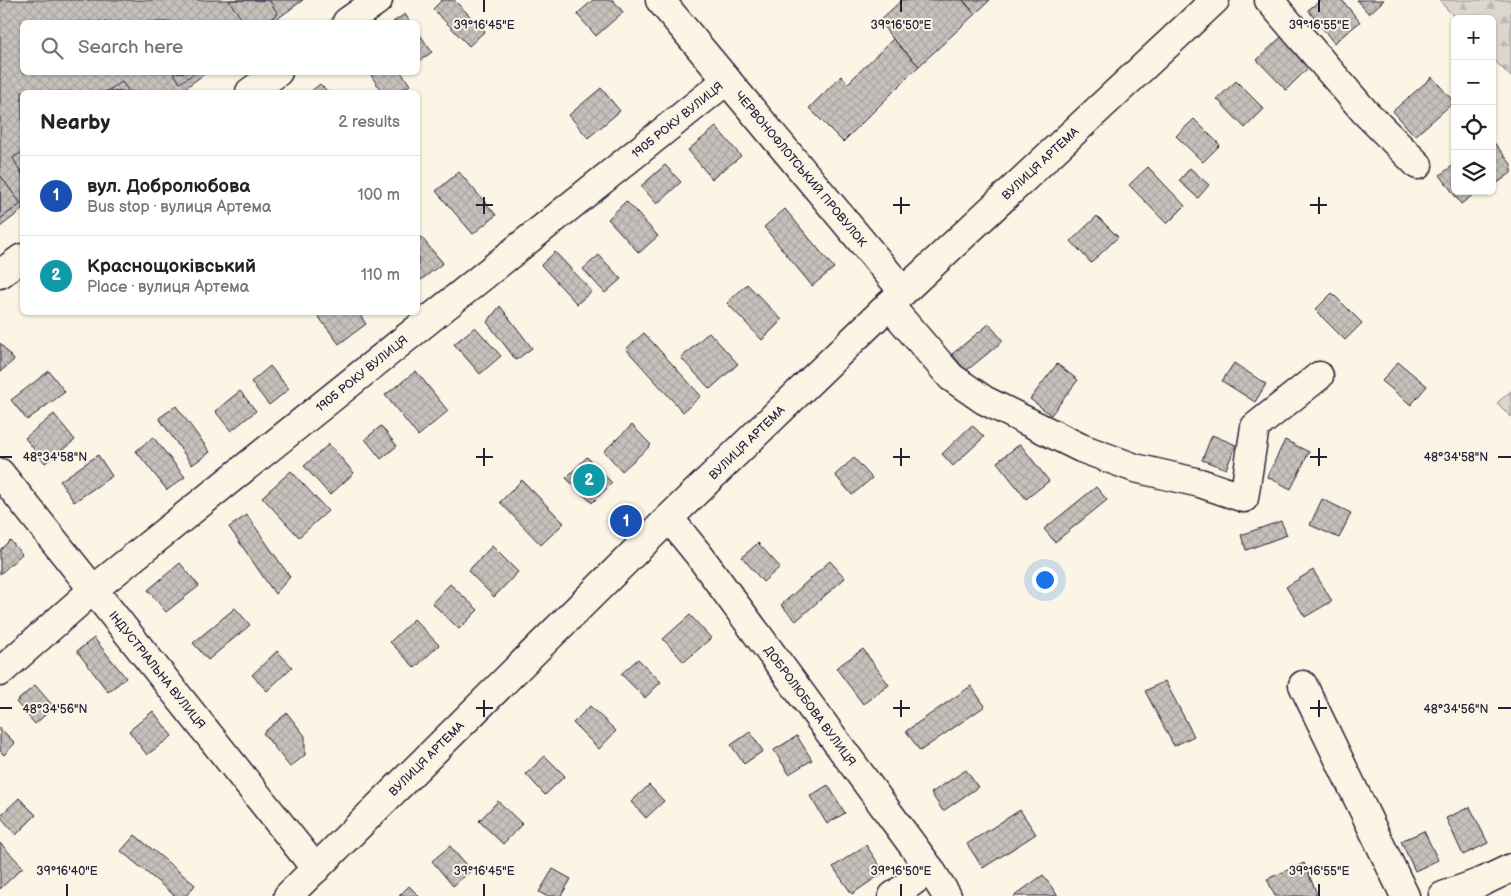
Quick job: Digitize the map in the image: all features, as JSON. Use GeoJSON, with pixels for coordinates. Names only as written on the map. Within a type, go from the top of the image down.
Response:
{"type":"FeatureCollection","features":[{"type":"Feature","properties":{"kind":"street"},"geometry":{"type":"LineString","coordinates":[[350,20],[378,0]]}},
{"type":"Feature","properties":{"kind":"street","name":"ЧЕРВОНОФЛОТСЬКИЙ ПРОВУЛОК"},"geometry":{"type":"LineString","coordinates":[[660,0],[726,80],[896,298],[951,378],[984,400],[1081,448],[1135,468],[1200,483],[1244,498],[1254,427],[1319,376]]}},
{"type":"Feature","properties":{"kind":"street","name":"ВУЛИЦЯ АРТЕМА"},"geometry":{"type":"LineString","coordinates":[[288,896],[670,518],[896,298],[1215,0]]}},
{"type":"Feature","properties":{"kind":"street"},"geometry":{"type":"LineString","coordinates":[[1269,0],[1364,111],[1418,165]]}},
{"type":"Feature","properties":{"kind":"street"},"geometry":{"type":"LineString","coordinates":[[253,90],[274,75]]}},
{"type":"Feature","properties":{"kind":"street","name":"1905 РОКУ ВУЛИЦЯ"},"geometry":{"type":"LineString","coordinates":[[0,672],[94,589],[726,80]]}},
{"type":"Feature","properties":{"kind":"street"},"geometry":{"type":"LineString","coordinates":[[0,274],[20,259]]}},
{"type":"Feature","properties":{"kind":"street","name":"ІНДУСТРІАЛЬНА ВУЛИЦЯ"},"geometry":{"type":"LineString","coordinates":[[0,473],[316,869]]}},
{"type":"Feature","properties":{"kind":"street","name":"ДОБРОЛЮБОВА ВУЛИЦЯ"},"geometry":{"type":"LineString","coordinates":[[670,518],[930,869],[947,896]]}},
{"type":"Feature","properties":{"kind":"street"},"geometry":{"type":"LineString","coordinates":[[1303,685],[1405,896]]}},
{"type":"Feature","properties":{"kind":"street"},"geometry":{"type":"LineString","coordinates":[[1443,896],[1484,881],[1511,868]]}},
{"type":"Feature","properties":{"kind":"street"},"geometry":{"type":"LineString","coordinates":[[893,896],[930,869]]}},
{"type":"Feature","properties":{"kind":"green space"},"geometry":{"type":"Polygon","coordinates":[[[1439,0],[1511,0],[1511,77],[1496,62],[1496,15],[1452,15],[1439,0]]]}},
{"type":"Feature","properties":{"kind":"green space"},"geometry":{"type":"Polygon","coordinates":[[[1511,391],[1511,417],[1497,403],[1511,391]]]}},
{"type":"Feature","properties":{"kind":"building"},"geometry":{"type":"Polygon","coordinates":[[[0,0],[303,0],[276,20],[20,20],[20,75],[203,75],[183,90],[20,90],[20,212],[0,227],[0,0]]]}},
{"type":"Feature","properties":{"kind":"building"},"geometry":{"type":"Polygon","coordinates":[[[269,0],[278,14],[268,20],[243,20],[229,1],[269,0]]]}},
{"type":"Feature","properties":{"kind":"building"},"geometry":{"type":"Polygon","coordinates":[[[442,0],[454,0],[485,31],[469,46],[433,9],[442,0]]]}},
{"type":"Feature","properties":{"kind":"building"},"geometry":{"type":"Polygon","coordinates":[[[593,0],[613,0],[623,12],[596,36],[577,14],[593,0]]]}},
{"type":"Feature","properties":{"kind":"building"},"geometry":{"type":"Polygon","coordinates":[[[902,0],[963,0],[975,14],[919,66],[879,21],[902,0]]]}},
{"type":"Feature","properties":{"kind":"building"},"geometry":{"type":"Polygon","coordinates":[[[963,0],[990,0],[975,14],[963,0]]]}},
{"type":"Feature","properties":{"kind":"building"},"geometry":{"type":"Polygon","coordinates":[[[1321,0],[1342,0],[1360,22],[1334,43],[1308,10],[1321,0]]]}},
{"type":"Feature","properties":{"kind":"building"},"geometry":{"type":"Polygon","coordinates":[[[1357,0],[1384,0],[1369,14],[1357,0]]]}},
{"type":"Feature","properties":{"kind":"building"},"geometry":{"type":"Polygon","coordinates":[[[405,14],[409,20],[396,20],[405,14]]]}},
{"type":"Feature","properties":{"kind":"building"},"geometry":{"type":"Polygon","coordinates":[[[420,35],[432,52],[420,61],[420,35]]]}},
{"type":"Feature","properties":{"kind":"building"},"geometry":{"type":"Polygon","coordinates":[[[1281,37],[1310,66],[1286,90],[1257,60],[1281,37]]]}},
{"type":"Feature","properties":{"kind":"building"},"geometry":{"type":"Polygon","coordinates":[[[893,39],[919,66],[843,142],[809,108],[841,76],[848,83],[893,39]]]}},
{"type":"Feature","properties":{"kind":"building"},"geometry":{"type":"Polygon","coordinates":[[[175,75],[192,75],[180,83],[175,75]]]}},
{"type":"Feature","properties":{"kind":"building"},"geometry":{"type":"Polygon","coordinates":[[[371,75],[403,75],[410,85],[401,90],[381,90],[371,75]]]}},
{"type":"Feature","properties":{"kind":"building"},"geometry":{"type":"Polygon","coordinates":[[[1432,77],[1451,99],[1451,105],[1415,136],[1393,111],[1432,77]]]}},
{"type":"Feature","properties":{"kind":"building"},"geometry":{"type":"Polygon","coordinates":[[[1236,81],[1264,109],[1245,128],[1217,99],[1236,81]]]}},
{"type":"Feature","properties":{"kind":"building"},"geometry":{"type":"Polygon","coordinates":[[[122,82],[128,90],[108,90],[122,82]]]}},
{"type":"Feature","properties":{"kind":"building"},"geometry":{"type":"Polygon","coordinates":[[[320,84],[326,90],[312,90],[320,84]]]}},
{"type":"Feature","properties":{"kind":"building"},"geometry":{"type":"Polygon","coordinates":[[[601,88],[620,111],[588,138],[569,115],[601,88]]]}},
{"type":"Feature","properties":{"kind":"building"},"geometry":{"type":"Polygon","coordinates":[[[1194,119],[1220,145],[1203,162],[1176,136],[1194,119]]]}},
{"type":"Feature","properties":{"kind":"building"},"geometry":{"type":"Polygon","coordinates":[[[716,127],[741,156],[712,179],[688,150],[716,127]]]}},
{"type":"Feature","properties":{"kind":"building"},"geometry":{"type":"Polygon","coordinates":[[[1496,145],[1511,164],[1511,173],[1496,184],[1496,145]]]}},
{"type":"Feature","properties":{"kind":"building"},"geometry":{"type":"Polygon","coordinates":[[[20,153],[20,170],[13,158],[20,153]]]}},
{"type":"Feature","properties":{"kind":"building"},"geometry":{"type":"Polygon","coordinates":[[[665,165],[681,182],[657,204],[641,186],[665,165]]]}},
{"type":"Feature","properties":{"kind":"building"},"geometry":{"type":"Polygon","coordinates":[[[1148,167],[1185,206],[1167,224],[1129,185],[1148,167]]]}},
{"type":"Feature","properties":{"kind":"building"},"geometry":{"type":"Polygon","coordinates":[[[1451,167],[1451,190],[1440,175],[1451,167]]]}},
{"type":"Feature","properties":{"kind":"building"},"geometry":{"type":"Polygon","coordinates":[[[1190,168],[1209,185],[1198,198],[1179,181],[1190,168]]]}},
{"type":"Feature","properties":{"kind":"building"},"geometry":{"type":"Polygon","coordinates":[[[459,172],[496,215],[473,234],[436,191],[459,172]]]}},
{"type":"Feature","properties":{"kind":"building"},"geometry":{"type":"Polygon","coordinates":[[[0,175],[20,205],[0,219],[0,175]]]}},
{"type":"Feature","properties":{"kind":"building"},"geometry":{"type":"Polygon","coordinates":[[[1454,195],[1473,195],[1461,204],[1454,195]]]}},
{"type":"Feature","properties":{"kind":"building"},"geometry":{"type":"Polygon","coordinates":[[[626,201],[658,236],[639,253],[608,219],[626,201]]]}},
{"type":"Feature","properties":{"kind":"building"},"geometry":{"type":"Polygon","coordinates":[[[785,209],[834,268],[812,286],[764,227],[785,209]]]}},
{"type":"Feature","properties":{"kind":"building"},"geometry":{"type":"Polygon","coordinates":[[[1097,216],[1118,237],[1091,263],[1071,241],[1097,216]]]}},
{"type":"Feature","properties":{"kind":"building"},"geometry":{"type":"Polygon","coordinates":[[[420,238],[443,263],[421,280],[420,279],[420,238]]]}},
{"type":"Feature","properties":{"kind":"building"},"geometry":{"type":"Polygon","coordinates":[[[555,252],[592,291],[577,304],[541,265],[555,252]]]}},
{"type":"Feature","properties":{"kind":"building"},"geometry":{"type":"Polygon","coordinates":[[[599,255],[621,279],[605,293],[583,269],[599,255]]]}},
{"type":"Feature","properties":{"kind":"building"},"geometry":{"type":"Polygon","coordinates":[[[747,284],[782,320],[762,340],[727,303],[747,284]]]}},
{"type":"Feature","properties":{"kind":"building"},"geometry":{"type":"Polygon","coordinates":[[[1332,293],[1362,323],[1345,340],[1315,310],[1332,293]]]}},
{"type":"Feature","properties":{"kind":"building"},"geometry":{"type":"Polygon","coordinates":[[[500,306],[532,348],[516,360],[487,322],[500,306]]]}},
{"type":"Feature","properties":{"kind":"building"},"geometry":{"type":"Polygon","coordinates":[[[317,315],[360,315],[366,324],[339,344],[317,315]]]}},
{"type":"Feature","properties":{"kind":"building"},"geometry":{"type":"Polygon","coordinates":[[[989,324],[1003,341],[966,371],[952,354],[989,324]]]}},
{"type":"Feature","properties":{"kind":"building"},"geometry":{"type":"Polygon","coordinates":[[[475,327],[501,356],[480,374],[454,344],[475,327]]]}},
{"type":"Feature","properties":{"kind":"building"},"geometry":{"type":"Polygon","coordinates":[[[709,332],[738,364],[710,389],[681,358],[709,332]]]}},
{"type":"Feature","properties":{"kind":"building"},"geometry":{"type":"Polygon","coordinates":[[[644,333],[701,396],[683,412],[626,349],[644,333]]]}},
{"type":"Feature","properties":{"kind":"building"},"geometry":{"type":"Polygon","coordinates":[[[0,343],[14,360],[0,372],[0,343]]]}},
{"type":"Feature","properties":{"kind":"building"},"geometry":{"type":"Polygon","coordinates":[[[1398,362],[1427,386],[1411,405],[1382,381],[1398,362]]]}},
{"type":"Feature","properties":{"kind":"building"},"geometry":{"type":"Polygon","coordinates":[[[1234,363],[1266,384],[1255,402],[1222,381],[1234,363]]]}},
{"type":"Feature","properties":{"kind":"building"},"geometry":{"type":"Polygon","coordinates":[[[1057,364],[1078,380],[1051,415],[1030,399],[1057,364]]]}},
{"type":"Feature","properties":{"kind":"building"},"geometry":{"type":"Polygon","coordinates":[[[270,366],[289,389],[269,405],[251,382],[270,366]]]}},
{"type":"Feature","properties":{"kind":"building"},"geometry":{"type":"Polygon","coordinates":[[[49,371],[65,392],[27,420],[11,400],[49,371]]]}},
{"type":"Feature","properties":{"kind":"building"},"geometry":{"type":"Polygon","coordinates":[[[416,371],[448,411],[418,436],[385,395],[416,371]]]}},
{"type":"Feature","properties":{"kind":"building"},"geometry":{"type":"Polygon","coordinates":[[[240,391],[256,411],[231,431],[215,411],[240,391]]]}},
{"type":"Feature","properties":{"kind":"building"},"geometry":{"type":"Polygon","coordinates":[[[176,406],[210,452],[192,465],[159,418],[176,406]]]}},
{"type":"Feature","properties":{"kind":"building"},"geometry":{"type":"Polygon","coordinates":[[[54,414],[75,440],[45,463],[25,438],[54,414]]]}},
{"type":"Feature","properties":{"kind":"building"},"geometry":{"type":"Polygon","coordinates":[[[632,425],[651,445],[622,471],[604,451],[632,425]]]}},
{"type":"Feature","properties":{"kind":"building"},"geometry":{"type":"Polygon","coordinates":[[[972,425],[984,437],[953,466],[942,454],[972,425]]]}},
{"type":"Feature","properties":{"kind":"building"},"geometry":{"type":"Polygon","coordinates":[[[381,426],[397,446],[381,459],[365,439],[381,426]]]}},
{"type":"Feature","properties":{"kind":"building"},"geometry":{"type":"Polygon","coordinates":[[[1212,435],[1236,445],[1226,469],[1202,460],[1212,435]]]}},
{"type":"Feature","properties":{"kind":"building"},"geometry":{"type":"Polygon","coordinates":[[[153,437],[185,477],[167,490],[136,451],[153,437]]]}},
{"type":"Feature","properties":{"kind":"building"},"geometry":{"type":"Polygon","coordinates":[[[1285,440],[1309,452],[1291,489],[1267,477],[1285,440]]]}},
{"type":"Feature","properties":{"kind":"building"},"geometry":{"type":"Polygon","coordinates":[[[329,444],[354,473],[330,495],[304,466],[329,444]]]}},
{"type":"Feature","properties":{"kind":"building"},"geometry":{"type":"Polygon","coordinates":[[[1020,444],[1049,481],[1026,499],[997,462],[1020,444]]]}},
{"type":"Feature","properties":{"kind":"building"},"geometry":{"type":"Polygon","coordinates":[[[98,455],[112,476],[74,502],[60,481],[98,455]]]}},
{"type":"Feature","properties":{"kind":"building"},"geometry":{"type":"Polygon","coordinates":[[[587,457],[612,483],[592,503],[566,478],[587,457]]]}},
{"type":"Feature","properties":{"kind":"building"},"geometry":{"type":"Polygon","coordinates":[[[854,458],[872,478],[852,495],[835,475],[854,458]]]}},
{"type":"Feature","properties":{"kind":"building"},"geometry":{"type":"Polygon","coordinates":[[[291,471],[328,511],[299,537],[262,497],[291,471]]]}},
{"type":"Feature","properties":{"kind":"building"},"geometry":{"type":"Polygon","coordinates":[[[522,480],[564,523],[541,545],[500,502],[522,480]]]}},
{"type":"Feature","properties":{"kind":"building"},"geometry":{"type":"Polygon","coordinates":[[[1096,487],[1107,500],[1055,542],[1044,529],[1096,487]]]}},
{"type":"Feature","properties":{"kind":"building"},"geometry":{"type":"Polygon","coordinates":[[[1322,499],[1351,513],[1339,538],[1310,525],[1322,499]]]}},
{"type":"Feature","properties":{"kind":"building"},"geometry":{"type":"Polygon","coordinates":[[[247,515],[290,577],[275,594],[229,527],[247,515]]]}},
{"type":"Feature","properties":{"kind":"building"},"geometry":{"type":"Polygon","coordinates":[[[1281,521],[1287,535],[1246,550],[1241,535],[1281,521]]]}},
{"type":"Feature","properties":{"kind":"building"},"geometry":{"type":"Polygon","coordinates":[[[10,540],[22,554],[0,574],[0,550],[10,540]]]}},
{"type":"Feature","properties":{"kind":"building"},"geometry":{"type":"Polygon","coordinates":[[[758,543],[780,567],[763,582],[742,557],[758,543]]]}},
{"type":"Feature","properties":{"kind":"building"},"geometry":{"type":"Polygon","coordinates":[[[492,546],[518,572],[494,597],[468,571],[492,546]]]}},
{"type":"Feature","properties":{"kind":"building"},"geometry":{"type":"Polygon","coordinates":[[[830,561],[845,578],[796,621],[781,605],[830,561]]]}},
{"type":"Feature","properties":{"kind":"building"},"geometry":{"type":"Polygon","coordinates":[[[180,563],[199,586],[166,612],[148,590],[180,563]]]}},
{"type":"Feature","properties":{"kind":"building"},"geometry":{"type":"Polygon","coordinates":[[[1313,570],[1332,601],[1305,617],[1286,587],[1313,570]]]}},
{"type":"Feature","properties":{"kind":"building"},"geometry":{"type":"Polygon","coordinates":[[[450,584],[478,610],[459,629],[432,603],[450,584]]]}},
{"type":"Feature","properties":{"kind":"building"},"geometry":{"type":"Polygon","coordinates":[[[235,608],[250,625],[208,660],[193,643],[235,608]]]}},
{"type":"Feature","properties":{"kind":"building"},"geometry":{"type":"Polygon","coordinates":[[[690,615],[711,638],[684,662],[663,639],[690,615]]]}},
{"type":"Feature","properties":{"kind":"building"},"geometry":{"type":"Polygon","coordinates":[[[414,619],[439,645],[415,668],[390,642],[414,619]]]}},
{"type":"Feature","properties":{"kind":"building"},"geometry":{"type":"Polygon","coordinates":[[[94,638],[126,678],[108,692],[77,651],[94,638]]]}},
{"type":"Feature","properties":{"kind":"building"},"geometry":{"type":"Polygon","coordinates":[[[863,649],[889,685],[863,704],[836,668],[863,649]]]}},
{"type":"Feature","properties":{"kind":"building"},"geometry":{"type":"Polygon","coordinates":[[[277,651],[292,667],[267,691],[252,675],[277,651]]]}},
{"type":"Feature","properties":{"kind":"building"},"geometry":{"type":"Polygon","coordinates":[[[638,659],[661,682],[645,698],[621,674],[638,659]]]}},
{"type":"Feature","properties":{"kind":"building"},"geometry":{"type":"Polygon","coordinates":[[[1165,681],[1194,736],[1174,746],[1145,691],[1165,681]]]}},
{"type":"Feature","properties":{"kind":"building"},"geometry":{"type":"Polygon","coordinates":[[[35,685],[54,707],[35,724],[16,702],[35,685]]]}},
{"type":"Feature","properties":{"kind":"building"},"geometry":{"type":"Polygon","coordinates":[[[971,686],[985,706],[920,751],[906,731],[971,686]]]}},
{"type":"Feature","properties":{"kind":"building"},"geometry":{"type":"Polygon","coordinates":[[[590,706],[616,731],[599,749],[573,723],[590,706]]]}},
{"type":"Feature","properties":{"kind":"building"},"geometry":{"type":"Polygon","coordinates":[[[153,711],[172,736],[147,755],[129,731],[153,711]]]}},
{"type":"Feature","properties":{"kind":"building"},"geometry":{"type":"Polygon","coordinates":[[[287,713],[305,736],[305,755],[290,767],[263,733],[287,713]]]}},
{"type":"Feature","properties":{"kind":"building"},"geometry":{"type":"Polygon","coordinates":[[[0,728],[15,743],[4,755],[0,751],[0,728]]]}},
{"type":"Feature","properties":{"kind":"building"},"geometry":{"type":"Polygon","coordinates":[[[750,732],[763,751],[744,764],[731,745],[750,732]]]}},
{"type":"Feature","properties":{"kind":"building"},"geometry":{"type":"Polygon","coordinates":[[[797,736],[812,760],[789,774],[774,750],[797,736]]]}},
{"type":"Feature","properties":{"kind":"building"},"geometry":{"type":"Polygon","coordinates":[[[545,756],[565,776],[545,795],[526,774],[545,756]]]}},
{"type":"Feature","properties":{"kind":"building"},"geometry":{"type":"Polygon","coordinates":[[[966,770],[978,787],[943,811],[931,793],[966,770]]]}},
{"type":"Feature","properties":{"kind":"building"},"geometry":{"type":"Polygon","coordinates":[[[649,785],[664,801],[646,818],[631,802],[649,785]]]}},
{"type":"Feature","properties":{"kind":"building"},"geometry":{"type":"Polygon","coordinates":[[[828,785],[845,813],[827,824],[810,796],[828,785]]]}},
{"type":"Feature","properties":{"kind":"building"},"geometry":{"type":"Polygon","coordinates":[[[19,798],[36,815],[16,835],[0,816],[19,798]]]}},
{"type":"Feature","properties":{"kind":"building"},"geometry":{"type":"Polygon","coordinates":[[[498,801],[522,824],[503,844],[479,821],[498,801]]]}},
{"type":"Feature","properties":{"kind":"building"},"geometry":{"type":"Polygon","coordinates":[[[1470,807],[1488,843],[1463,855],[1446,818],[1470,807]]]}},
{"type":"Feature","properties":{"kind":"building"},"geometry":{"type":"Polygon","coordinates":[[[1020,810],[1036,834],[983,868],[967,844],[1020,810]]]}},
{"type":"Feature","properties":{"kind":"building"},"geometry":{"type":"Polygon","coordinates":[[[1424,831],[1438,860],[1415,871],[1401,841],[1424,831]]]}},
{"type":"Feature","properties":{"kind":"building"},"geometry":{"type":"Polygon","coordinates":[[[135,835],[195,885],[186,896],[175,896],[121,851],[135,835]]]}},
{"type":"Feature","properties":{"kind":"building"},"geometry":{"type":"Polygon","coordinates":[[[0,843],[23,867],[0,889],[0,843]]]}},
{"type":"Feature","properties":{"kind":"building"},"geometry":{"type":"Polygon","coordinates":[[[866,845],[884,872],[852,894],[833,867],[866,845]]]}},
{"type":"Feature","properties":{"kind":"building"},"geometry":{"type":"Polygon","coordinates":[[[450,846],[471,871],[453,886],[432,861],[450,846]]]}},
{"type":"Feature","properties":{"kind":"building"},"geometry":{"type":"Polygon","coordinates":[[[1304,863],[1317,894],[1313,896],[1275,896],[1267,879],[1304,863]]]}},
{"type":"Feature","properties":{"kind":"building"},"geometry":{"type":"Polygon","coordinates":[[[553,869],[571,879],[561,896],[546,896],[539,892],[553,869]]]}},
{"type":"Feature","properties":{"kind":"building"},"geometry":{"type":"Polygon","coordinates":[[[1043,875],[1058,896],[1014,896],[1043,875]]]}},
{"type":"Feature","properties":{"kind":"building"},"geometry":{"type":"Polygon","coordinates":[[[409,886],[419,896],[399,896],[409,886]]]}},
{"type":"Feature","properties":{"kind":"place","name":"Краснощоківський"},"geometry":{"type":"Point","coordinates":[589,480]}},
{"type":"Feature","properties":{"kind":"place","name":"вул. Добролюбова"},"geometry":{"type":"Point","coordinates":[626,521]}}]}
